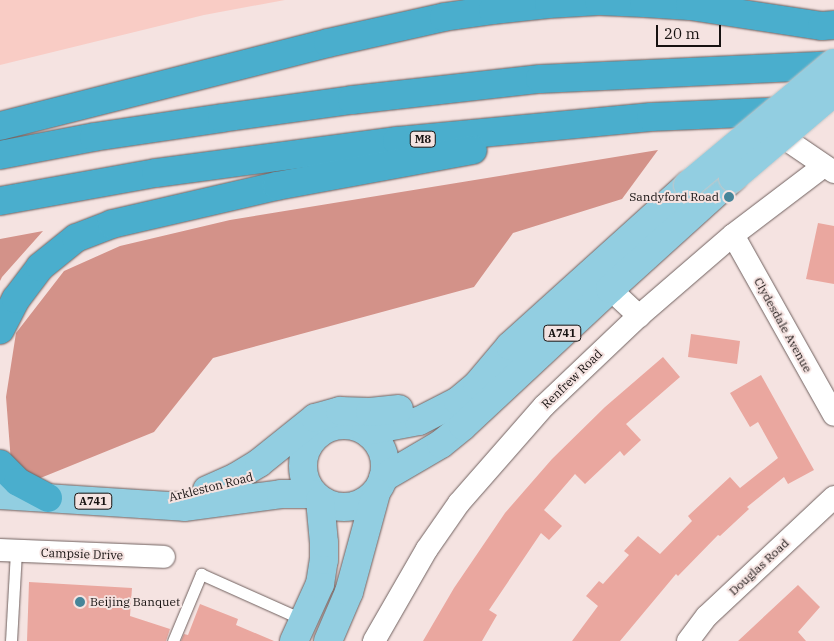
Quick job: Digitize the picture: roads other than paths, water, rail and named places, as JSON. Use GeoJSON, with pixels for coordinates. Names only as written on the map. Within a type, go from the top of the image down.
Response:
{"type":"FeatureCollection","features":[{"type":"Feature","properties":{"kind":"highway"},"geometry":{"type":"LineString","coordinates":[[0,126],[328,43],[444,17],[492,10],[599,1],[690,6],[822,26],[834,25]]}},
{"type":"Feature","properties":{"kind":"highway"},"geometry":{"type":"LineString","coordinates":[[0,155],[94,137],[352,100],[530,80],[834,64]]}},
{"type":"Feature","properties":{"kind":"highway","name":"M8"},"geometry":{"type":"LineString","coordinates":[[0,200],[156,173],[278,155],[397,141],[651,117],[834,109]]}},
{"type":"Feature","properties":{"kind":"highway"},"geometry":{"type":"LineString","coordinates":[[0,330],[16,299],[40,267],[76,238],[112,224],[277,186],[651,117]]}},
{"type":"Feature","properties":{"kind":"highway"},"geometry":{"type":"LineString","coordinates":[[0,464],[18,482],[48,498]]}},
{"type":"Feature","properties":{"kind":"main road","name":"A741"},"geometry":{"type":"LineString","coordinates":[[366,431],[419,421],[458,401],[477,385],[510,346],[688,185],[834,64]]}},
{"type":"Feature","properties":{"kind":"main road","name":"A741"},"geometry":{"type":"LineString","coordinates":[[379,485],[463,426],[733,178],[834,92]]}},
{"type":"Feature","properties":{"kind":"main road","name":"A741"},"geometry":{"type":"LineString","coordinates":[[207,490],[236,477],[259,463],[315,418],[340,412],[389,411],[426,402],[510,346]]}},
{"type":"Feature","properties":{"kind":"main road"},"geometry":{"type":"LineString","coordinates":[[328,641],[354,575],[385,465],[382,451],[376,440],[366,431],[355,426],[333,426],[314,438],[307,447],[303,459],[306,484],[316,497],[329,505],[349,507],[368,499],[379,485]]}},
{"type":"Feature","properties":{"kind":"main road","name":"Arkleston Road"},"geometry":{"type":"LineString","coordinates":[[139,504],[254,478],[307,447]]}},
{"type":"Feature","properties":{"kind":"main road","name":"Arkleston Road"},"geometry":{"type":"LineString","coordinates":[[0,495],[184,507],[281,494],[316,497]]}},
{"type":"Feature","properties":{"kind":"main road"},"geometry":{"type":"LineString","coordinates":[[299,631],[320,584],[324,560],[316,497]]}},
{"type":"Feature","properties":{"kind":"street"},"geometry":{"type":"LineString","coordinates":[[781,136],[829,169]]}},
{"type":"Feature","properties":{"kind":"street","name":"Renfrew Road"},"geometry":{"type":"LineString","coordinates":[[374,641],[427,549],[459,503],[544,406],[639,316],[732,235],[829,169]]}},
{"type":"Feature","properties":{"kind":"street","name":"Clydesdale Avenue"},"geometry":{"type":"LineString","coordinates":[[732,235],[834,415]]}},
{"type":"Feature","properties":{"kind":"street"},"geometry":{"type":"LineString","coordinates":[[610,289],[639,316]]}},
{"type":"Feature","properties":{"kind":"street","name":"Douglas Road"},"geometry":{"type":"LineString","coordinates":[[688,641],[707,616],[834,497]]}},
{"type":"Feature","properties":{"kind":"street","name":"Campsie Drive"},"geometry":{"type":"LineString","coordinates":[[8,551],[164,557]]}},
{"type":"Feature","properties":{"kind":"lane"},"geometry":{"type":"LineString","coordinates":[[8,551],[12,641]]}},
{"type":"Feature","properties":{"kind":"lane"},"geometry":{"type":"LineString","coordinates":[[174,641],[201,574],[299,631]]}},
{"type":"Feature","properties":{"kind":"place","name":"Sandyford Road"},"geometry":{"type":"Point","coordinates":[729,197]}},
{"type":"Feature","properties":{"kind":"place","name":"Beijing Banquet"},"geometry":{"type":"Point","coordinates":[80,602]}}]}
